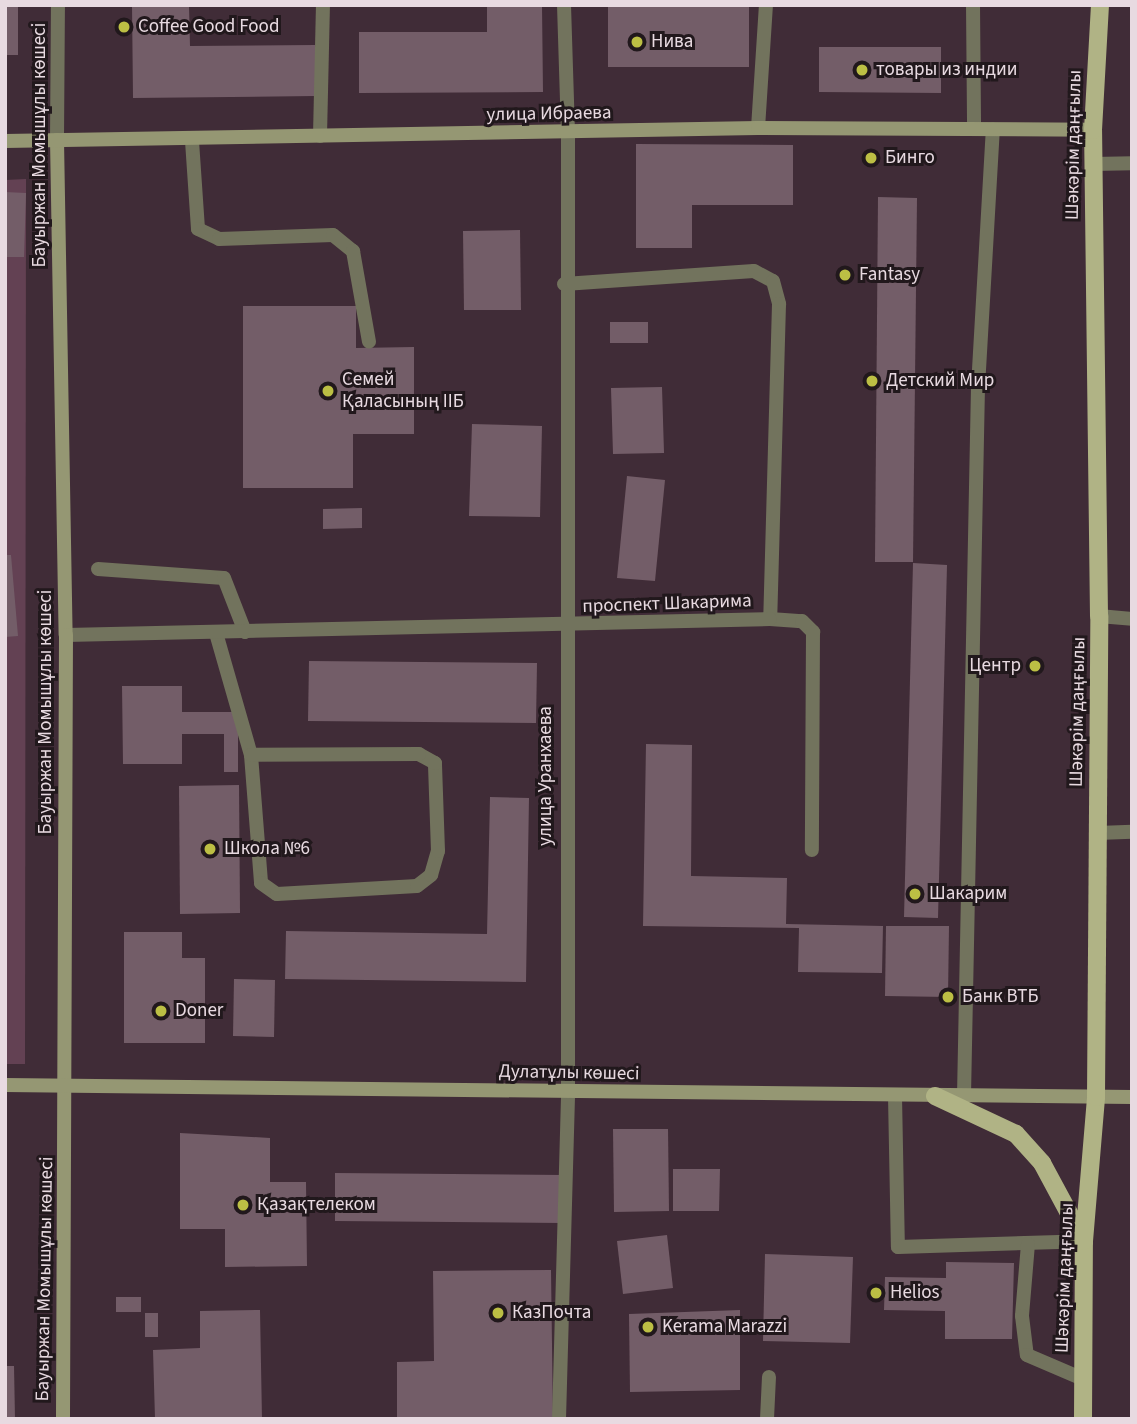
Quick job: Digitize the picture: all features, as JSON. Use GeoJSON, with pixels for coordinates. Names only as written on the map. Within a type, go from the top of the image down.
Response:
{"type":"FeatureCollection","features":[{"type":"Feature","properties":{"kind":"main road","name":"Шәкәрім даңғылы"},"geometry":{"type":"LineString","coordinates":[[1083,1419],[1084,1241],[1096,1097],[1100,616],[1093,130],[1100,5]]}},
{"type":"Feature","properties":{"kind":"main road"},"geometry":{"type":"LineString","coordinates":[[935,1096],[1016,1134],[1042,1163],[1084,1241]]}},
{"type":"Feature","properties":{"kind":"street","name":"Бауыржан Момышұлы көшесі"},"geometry":{"type":"LineString","coordinates":[[58,5],[57,140],[66,635],[67,1086],[63,1419]]}},
{"type":"Feature","properties":{"kind":"street"},"geometry":{"type":"LineString","coordinates":[[320,136],[323,5]]}},
{"type":"Feature","properties":{"kind":"street","name":"улица Уранхаева"},"geometry":{"type":"LineString","coordinates":[[559,1419],[568,1093],[564,284],[568,134],[564,5]]}},
{"type":"Feature","properties":{"kind":"street"},"geometry":{"type":"LineString","coordinates":[[758,128],[766,5]]}},
{"type":"Feature","properties":{"kind":"street"},"geometry":{"type":"LineString","coordinates":[[972,5],[974,129]]}},
{"type":"Feature","properties":{"kind":"street","name":"улица Ибраева"},"geometry":{"type":"LineString","coordinates":[[5,141],[192,141],[758,128],[1093,130]]}},
{"type":"Feature","properties":{"kind":"street"},"geometry":{"type":"LineString","coordinates":[[964,1096],[978,387],[993,129]]}},
{"type":"Feature","properties":{"kind":"street"},"geometry":{"type":"LineString","coordinates":[[192,141],[198,229],[219,239],[333,235],[353,251],[369,342]]}},
{"type":"Feature","properties":{"kind":"street"},"geometry":{"type":"LineString","coordinates":[[1093,164],[1132,163]]}},
{"type":"Feature","properties":{"kind":"street"},"geometry":{"type":"LineString","coordinates":[[564,284],[754,271],[774,281],[779,304],[770,619]]}},
{"type":"Feature","properties":{"kind":"street"},"geometry":{"type":"LineString","coordinates":[[98,569],[224,578],[245,632]]}},
{"type":"Feature","properties":{"kind":"street"},"geometry":{"type":"LineString","coordinates":[[1100,616],[1132,619]]}},
{"type":"Feature","properties":{"kind":"street","name":"проспект Шакарима"},"geometry":{"type":"LineString","coordinates":[[66,635],[564,627],[770,619],[803,621],[813,632],[812,850]]}},
{"type":"Feature","properties":{"kind":"street"},"geometry":{"type":"LineString","coordinates":[[216,633],[251,755],[256,867],[261,883],[277,894],[417,886],[431,875],[438,851],[435,763],[419,754],[251,755]]}},
{"type":"Feature","properties":{"kind":"street"},"geometry":{"type":"LineString","coordinates":[[1098,833],[1132,832]]}},
{"type":"Feature","properties":{"kind":"street","name":"Дулатұлы көшесі"},"geometry":{"type":"LineString","coordinates":[[5,1085],[1132,1097]]}},
{"type":"Feature","properties":{"kind":"street"},"geometry":{"type":"LineString","coordinates":[[895,1096],[898,1247],[1084,1241]]}},
{"type":"Feature","properties":{"kind":"street"},"geometry":{"type":"LineString","coordinates":[[1028,1244],[1022,1316],[1027,1354],[1083,1379]]}},
{"type":"Feature","properties":{"kind":"street"},"geometry":{"type":"LineString","coordinates":[[767,1419],[769,1377]]}},
{"type":"Feature","properties":{"kind":"shaded area"},"geometry":{"type":"Polygon","coordinates":[[[26,179],[25,1064],[5,1064],[5,180],[26,179]]]}},
{"type":"Feature","properties":{"kind":"building"},"geometry":{"type":"Polygon","coordinates":[[[5,5],[18,5],[18,55],[5,55],[5,5]]]}},
{"type":"Feature","properties":{"kind":"building"},"geometry":{"type":"Polygon","coordinates":[[[132,5],[189,5],[190,46],[315,45],[315,96],[133,98],[132,5]]]}},
{"type":"Feature","properties":{"kind":"building"},"geometry":{"type":"Polygon","coordinates":[[[487,5],[542,5],[543,92],[359,93],[359,32],[487,32],[487,5]]]}},
{"type":"Feature","properties":{"kind":"building"},"geometry":{"type":"Polygon","coordinates":[[[608,5],[749,5],[749,67],[608,67],[608,5]]]}},
{"type":"Feature","properties":{"kind":"building"},"geometry":{"type":"Polygon","coordinates":[[[819,47],[941,47],[941,93],[819,92],[819,47]]]}},
{"type":"Feature","properties":{"kind":"building"},"geometry":{"type":"Polygon","coordinates":[[[636,144],[793,145],[793,205],[692,205],[692,248],[636,248],[636,144]]]}},
{"type":"Feature","properties":{"kind":"building"},"geometry":{"type":"Polygon","coordinates":[[[5,192],[26,193],[24,257],[5,257],[5,192]]]}},
{"type":"Feature","properties":{"kind":"building"},"geometry":{"type":"Polygon","coordinates":[[[878,197],[917,198],[913,562],[875,562],[878,197]]]}},
{"type":"Feature","properties":{"kind":"building"},"geometry":{"type":"Polygon","coordinates":[[[520,230],[521,310],[464,310],[463,231],[520,230]]]}},
{"type":"Feature","properties":{"kind":"building","name":"Семей Қаласының ІІБ"},"geometry":{"type":"Polygon","coordinates":[[[243,306],[356,306],[356,348],[414,347],[414,434],[353,434],[353,488],[243,488],[243,306]]]}},
{"type":"Feature","properties":{"kind":"building"},"geometry":{"type":"Polygon","coordinates":[[[610,322],[648,322],[648,343],[610,343],[610,322]]]}},
{"type":"Feature","properties":{"kind":"building"},"geometry":{"type":"Polygon","coordinates":[[[662,387],[664,453],[613,454],[611,388],[662,387]]]}},
{"type":"Feature","properties":{"kind":"building"},"geometry":{"type":"Polygon","coordinates":[[[472,424],[542,426],[540,517],[469,516],[472,424]]]}},
{"type":"Feature","properties":{"kind":"building"},"geometry":{"type":"Polygon","coordinates":[[[627,476],[665,480],[655,581],[617,578],[627,476]]]}},
{"type":"Feature","properties":{"kind":"building"},"geometry":{"type":"Polygon","coordinates":[[[362,508],[362,528],[323,529],[323,509],[362,508]]]}},
{"type":"Feature","properties":{"kind":"building"},"geometry":{"type":"Polygon","coordinates":[[[5,555],[11,555],[18,636],[5,637],[5,555]]]}},
{"type":"Feature","properties":{"kind":"building"},"geometry":{"type":"Polygon","coordinates":[[[913,563],[947,565],[938,918],[904,917],[913,563]]]}},
{"type":"Feature","properties":{"kind":"building"},"geometry":{"type":"Polygon","coordinates":[[[309,661],[537,663],[536,723],[308,721],[309,661]]]}},
{"type":"Feature","properties":{"kind":"building"},"geometry":{"type":"Polygon","coordinates":[[[122,686],[182,686],[182,712],[238,712],[238,772],[224,772],[224,734],[182,734],[182,764],[123,764],[122,686]]]}},
{"type":"Feature","properties":{"kind":"building"},"geometry":{"type":"Polygon","coordinates":[[[646,744],[692,745],[691,876],[787,878],[786,924],[883,926],[882,973],[798,972],[799,928],[643,926],[646,744]]]}},
{"type":"Feature","properties":{"kind":"building","name":"Школа №6"},"geometry":{"type":"Polygon","coordinates":[[[239,785],[240,913],[180,914],[179,786],[239,785]]]}},
{"type":"Feature","properties":{"kind":"building"},"geometry":{"type":"Polygon","coordinates":[[[490,797],[529,798],[526,982],[285,979],[286,931],[487,934],[490,797]]]}},
{"type":"Feature","properties":{"kind":"building"},"geometry":{"type":"Polygon","coordinates":[[[886,926],[949,926],[948,997],[885,996],[886,926]]]}},
{"type":"Feature","properties":{"kind":"building"},"geometry":{"type":"Polygon","coordinates":[[[124,932],[182,932],[182,958],[205,958],[205,1043],[124,1043],[124,932]]]}},
{"type":"Feature","properties":{"kind":"building"},"geometry":{"type":"Polygon","coordinates":[[[234,979],[275,980],[274,1037],[233,1036],[234,979]]]}},
{"type":"Feature","properties":{"kind":"building"},"geometry":{"type":"Polygon","coordinates":[[[613,1129],[668,1129],[669,1211],[614,1212],[613,1129]]]}},
{"type":"Feature","properties":{"kind":"building","name":"Қазақтелеком"},"geometry":{"type":"Polygon","coordinates":[[[180,1133],[270,1138],[270,1182],[306,1182],[307,1266],[225,1267],[225,1229],[180,1229],[180,1133]]]}},
{"type":"Feature","properties":{"kind":"building"},"geometry":{"type":"Polygon","coordinates":[[[673,1169],[720,1169],[719,1211],[673,1211],[673,1169]]]}},
{"type":"Feature","properties":{"kind":"building"},"geometry":{"type":"Polygon","coordinates":[[[335,1173],[563,1175],[563,1223],[335,1221],[335,1173]]]}},
{"type":"Feature","properties":{"kind":"building"},"geometry":{"type":"Polygon","coordinates":[[[667,1235],[673,1288],[623,1294],[617,1241],[667,1235]]]}},
{"type":"Feature","properties":{"kind":"building"},"geometry":{"type":"Polygon","coordinates":[[[765,1254],[853,1257],[850,1343],[763,1341],[765,1254]]]}},
{"type":"Feature","properties":{"kind":"building"},"geometry":{"type":"Polygon","coordinates":[[[946,1262],[1014,1263],[1012,1339],[945,1339],[945,1311],[884,1310],[885,1277],[946,1278],[946,1262]]]}},
{"type":"Feature","properties":{"kind":"building"},"geometry":{"type":"Polygon","coordinates":[[[551,1270],[553,1419],[397,1419],[397,1362],[434,1361],[433,1271],[551,1270]]]}},
{"type":"Feature","properties":{"kind":"building"},"geometry":{"type":"Polygon","coordinates":[[[116,1297],[141,1297],[141,1312],[116,1312],[116,1297]]]}},
{"type":"Feature","properties":{"kind":"building"},"geometry":{"type":"Polygon","coordinates":[[[260,1310],[262,1419],[155,1419],[153,1350],[200,1348],[200,1311],[260,1310]]]}},
{"type":"Feature","properties":{"kind":"building"},"geometry":{"type":"Polygon","coordinates":[[[740,1310],[740,1390],[630,1392],[629,1314],[740,1310]]]}},
{"type":"Feature","properties":{"kind":"building"},"geometry":{"type":"Polygon","coordinates":[[[145,1313],[158,1313],[158,1337],[145,1337],[145,1313]]]}},
{"type":"Feature","properties":{"kind":"building"},"geometry":{"type":"Polygon","coordinates":[[[5,1366],[14,1366],[15,1419],[5,1419],[5,1366]]]}},
{"type":"Feature","properties":{"kind":"place","name":"Coffee Good Food"},"geometry":{"type":"Point","coordinates":[124,27]}},
{"type":"Feature","properties":{"kind":"place","name":"Нива"},"geometry":{"type":"Point","coordinates":[637,42]}},
{"type":"Feature","properties":{"kind":"place","name":"товары из индии"},"geometry":{"type":"Point","coordinates":[862,70]}},
{"type":"Feature","properties":{"kind":"place","name":"Бинго"},"geometry":{"type":"Point","coordinates":[871,158]}},
{"type":"Feature","properties":{"kind":"place","name":"Fantasy"},"geometry":{"type":"Point","coordinates":[845,275]}},
{"type":"Feature","properties":{"kind":"place","name":"Детский Мир"},"geometry":{"type":"Point","coordinates":[872,381]}},
{"type":"Feature","properties":{"kind":"place","name":"Семей Қаласының ІІБ"},"geometry":{"type":"Point","coordinates":[328,391]}},
{"type":"Feature","properties":{"kind":"place","name":"Центр"},"geometry":{"type":"Point","coordinates":[1035,666]}},
{"type":"Feature","properties":{"kind":"place","name":"Школа №6"},"geometry":{"type":"Point","coordinates":[210,849]}},
{"type":"Feature","properties":{"kind":"place","name":"Шакарим"},"geometry":{"type":"Point","coordinates":[915,894]}},
{"type":"Feature","properties":{"kind":"place","name":"Банк ВТБ"},"geometry":{"type":"Point","coordinates":[948,997]}},
{"type":"Feature","properties":{"kind":"place","name":"Doner"},"geometry":{"type":"Point","coordinates":[161,1011]}},
{"type":"Feature","properties":{"kind":"place","name":"Қазақтелеком"},"geometry":{"type":"Point","coordinates":[243,1205]}},
{"type":"Feature","properties":{"kind":"place","name":"Helios"},"geometry":{"type":"Point","coordinates":[876,1293]}},
{"type":"Feature","properties":{"kind":"place","name":"КазПочта"},"geometry":{"type":"Point","coordinates":[498,1313]}},
{"type":"Feature","properties":{"kind":"place","name":"Kerama Marazzi"},"geometry":{"type":"Point","coordinates":[648,1327]}}]}
